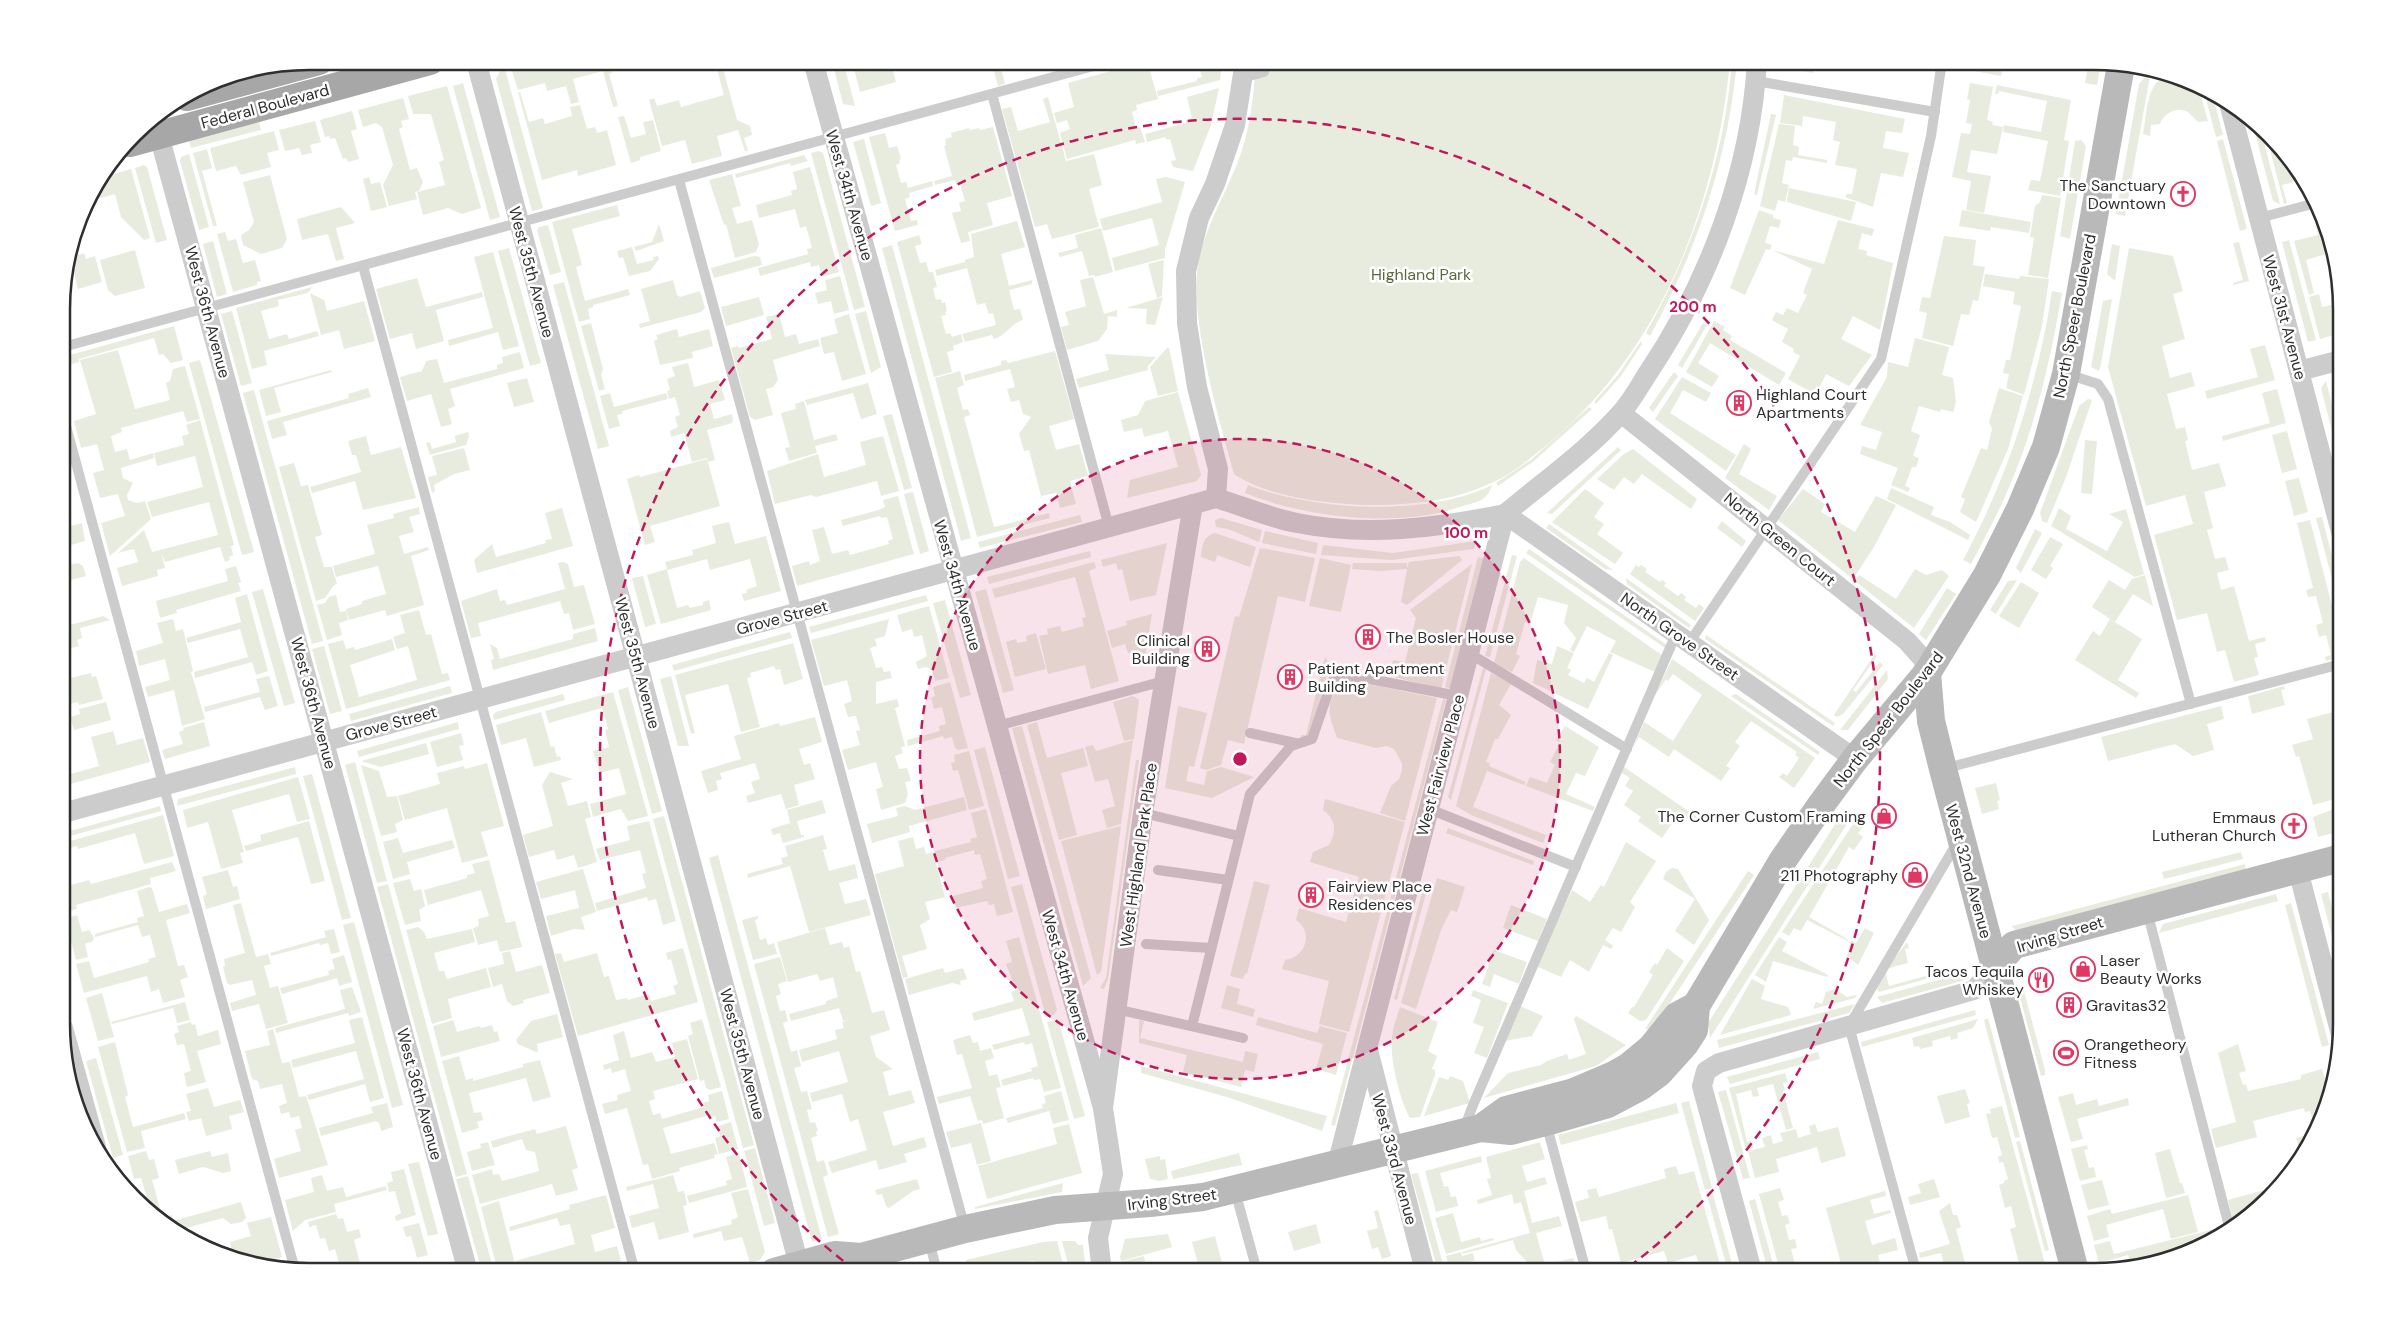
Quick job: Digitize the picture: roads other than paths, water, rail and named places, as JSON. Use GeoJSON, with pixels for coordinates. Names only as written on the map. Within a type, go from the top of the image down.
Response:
{"type":"FeatureCollection","features":[{"type":"Feature","properties":{"kind":"main road","name":"Federal Boulevard"},"geometry":{"type":"LineString","coordinates":[[140,140],[397,70]]}},
{"type":"Feature","properties":{"kind":"main road","name":"Federal Boulevard"},"geometry":{"type":"LineString","coordinates":[[214,89],[280,72]]}},
{"type":"Feature","properties":{"kind":"main road","name":"North Speer Boulevard"},"geometry":{"type":"LineString","coordinates":[[1696,1006],[1783,860],[1855,759],[1927,673],[1969,608],[2020,509],[2046,447],[2066,374],[2120,72]]}},
{"type":"Feature","properties":{"kind":"main road","name":"West 32nd Avenue"},"geometry":{"type":"LineString","coordinates":[[1927,673],[1932,721],[1943,769],[2073,1263]]}},
{"type":"Feature","properties":{"kind":"main road","name":"Irving Street"},"geometry":{"type":"LineString","coordinates":[[1994,967],[2014,945],[2333,860]]}},
{"type":"Feature","properties":{"kind":"main road","name":"Irving Street"},"geometry":{"type":"LineString","coordinates":[[857,1263],[928,1239],[965,1229],[1055,1210],[1178,1201],[1234,1190],[1472,1130],[1511,1131],[1608,1104],[1640,1087],[1659,1073],[1674,1057],[1694,1030],[1696,1006]]}},
{"type":"Feature","properties":{"kind":"main road","name":"Irving Street"},"geometry":{"type":"LineString","coordinates":[[1472,1130],[1506,1110],[1574,1092],[1614,1075],[1628,1067],[1651,1048],[1677,1016],[1696,1006]]}},
{"type":"Feature","properties":{"kind":"main road","name":"Irving Street"},"geometry":{"type":"LineString","coordinates":[[805,1263],[835,1255],[852,1263]]}},
{"type":"Feature","properties":{"kind":"street","name":"West 35th Avenue"},"geometry":{"type":"LineString","coordinates":[[478,70],[636,657],[786,1263]]}},
{"type":"Feature","properties":{"kind":"street","name":"West 34th Avenue"},"geometry":{"type":"LineString","coordinates":[[815,70],[1103,1108]]}},
{"type":"Feature","properties":{"kind":"street"},"geometry":{"type":"LineString","coordinates":[[1244,70],[1235,125],[1215,184],[1199,218],[1186,271],[1187,323],[1197,388],[1218,469],[1216,498],[1296,523],[1347,530],[1396,530],[1455,525],[1506,514],[1581,452],[1621,413],[1662,352],[1697,288],[1727,213],[1744,156],[1756,97],[1757,71]]}},
{"type":"Feature","properties":{"kind":"street","name":"West 31st Avenue"},"geometry":{"type":"LineString","coordinates":[[2232,113],[2333,501]]}},
{"type":"Feature","properties":{"kind":"street","name":"West 36th Avenue"},"geometry":{"type":"LineString","coordinates":[[159,135],[466,1263]]}},
{"type":"Feature","properties":{"kind":"street"},"geometry":{"type":"LineString","coordinates":[[2299,371],[2333,362]]}},
{"type":"Feature","properties":{"kind":"street","name":"North Green Court"},"geometry":{"type":"LineString","coordinates":[[1621,413],[1907,640],[1923,659],[1927,673]]}},
{"type":"Feature","properties":{"kind":"street","name":"Grove Street"},"geometry":{"type":"LineString","coordinates":[[70,811],[1216,498]]}},
{"type":"Feature","properties":{"kind":"street","name":"West Highland Park Place"},"geometry":{"type":"LineString","coordinates":[[1106,1207],[1112,1174],[1103,1108],[1143,813],[1193,504]]}},
{"type":"Feature","properties":{"kind":"street","name":"North Grove Street"},"geometry":{"type":"LineString","coordinates":[[1506,514],[1855,759]]}},
{"type":"Feature","properties":{"kind":"street","name":"West Fairview Place"},"geometry":{"type":"LineString","coordinates":[[1337,1164],[1506,514]]}},
{"type":"Feature","properties":{"kind":"street"},"geometry":{"type":"LineString","coordinates":[[2298,870],[2333,1004]]}},
{"type":"Feature","properties":{"kind":"street","name":"Irving Street"},"geometry":{"type":"LineString","coordinates":[[1750,1263],[1704,1094],[1703,1075],[1713,1066],[1974,990],[1994,967]]}},
{"type":"Feature","properties":{"kind":"street","name":"West 33rd Avenue"},"geometry":{"type":"LineString","coordinates":[[1367,1046],[1392,1150],[1423,1263]]}},
{"type":"Feature","properties":{"kind":"street"},"geometry":{"type":"LineString","coordinates":[[75,1072],[84,1105]]}},
{"type":"Feature","properties":{"kind":"street"},"geometry":{"type":"LineString","coordinates":[[1101,1263],[1098,1238],[1106,1207]]}},
{"type":"Feature","properties":{"kind":"lane"},"geometry":{"type":"LineString","coordinates":[[70,345],[1079,70]]}},
{"type":"Feature","properties":{"kind":"lane"},"geometry":{"type":"LineString","coordinates":[[1244,70],[1264,72]]}},
{"type":"Feature","properties":{"kind":"lane"},"geometry":{"type":"LineString","coordinates":[[1472,1130],[1473,1104],[1626,749],[1683,638],[1767,528],[1881,359],[1931,136],[1941,70]]}},
{"type":"Feature","properties":{"kind":"lane"},"geometry":{"type":"LineString","coordinates":[[1757,71],[1935,112]]}},
{"type":"Feature","properties":{"kind":"lane"},"geometry":{"type":"LineString","coordinates":[[992,94],[1109,527]]}},
{"type":"Feature","properties":{"kind":"lane"},"geometry":{"type":"LineString","coordinates":[[679,180],[965,1229]]}},
{"type":"Feature","properties":{"kind":"lane"},"geometry":{"type":"LineString","coordinates":[[2259,218],[2309,206]]}},
{"type":"Feature","properties":{"kind":"lane"},"geometry":{"type":"LineString","coordinates":[[363,266],[633,1263]]}},
{"type":"Feature","properties":{"kind":"lane"},"geometry":{"type":"LineString","coordinates":[[2066,374],[2098,384],[2108,399],[2191,704]]}},
{"type":"Feature","properties":{"kind":"lane"},"geometry":{"type":"LineString","coordinates":[[70,441],[293,1262]]}},
{"type":"Feature","properties":{"kind":"lane"},"geometry":{"type":"LineString","coordinates":[[1470,653],[1626,749]]}},
{"type":"Feature","properties":{"kind":"lane"},"geometry":{"type":"LineString","coordinates":[[1943,769],[2333,666]]}},
{"type":"Feature","properties":{"kind":"lane"},"geometry":{"type":"LineString","coordinates":[[1250,733],[1295,743],[1312,739],[1328,688],[1332,681],[1338,678],[1359,677],[1458,696]]}},
{"type":"Feature","properties":{"kind":"lane"},"geometry":{"type":"LineString","coordinates":[[997,726],[1164,681]]}},
{"type":"Feature","properties":{"kind":"lane"},"geometry":{"type":"LineString","coordinates":[[1192,1026],[1250,794],[1295,743]]}},
{"type":"Feature","properties":{"kind":"lane"},"geometry":{"type":"LineString","coordinates":[[1429,809],[1576,867]]}},
{"type":"Feature","properties":{"kind":"lane"},"geometry":{"type":"LineString","coordinates":[[1143,813],[1239,836]]}},
{"type":"Feature","properties":{"kind":"lane"},"geometry":{"type":"LineString","coordinates":[[1914,1263],[1849,1026],[1960,837]]}},
{"type":"Feature","properties":{"kind":"lane"},"geometry":{"type":"LineString","coordinates":[[1158,870],[1228,880]]}},
{"type":"Feature","properties":{"kind":"lane"},"geometry":{"type":"LineString","coordinates":[[2146,910],[2228,1222]]}},
{"type":"Feature","properties":{"kind":"lane"},"geometry":{"type":"LineString","coordinates":[[1146,944],[1211,948]]}},
{"type":"Feature","properties":{"kind":"lane"},"geometry":{"type":"LineString","coordinates":[[1116,1009],[1243,1038]]}},
{"type":"Feature","properties":{"kind":"lane"},"geometry":{"type":"LineString","coordinates":[[1546,1122],[1584,1263]]}},
{"type":"Feature","properties":{"kind":"lane"},"geometry":{"type":"LineString","coordinates":[[1234,1190],[1254,1263]]}},
{"type":"Feature","properties":{"kind":"lane"},"geometry":{"type":"LineString","coordinates":[[928,1239],[935,1263]]}},
{"type":"Feature","properties":{"kind":"place","name":"The Sanctuary Downtown"},"geometry":{"type":"Point","coordinates":[2183,194]}},
{"type":"Feature","properties":{"kind":"place","name":"Highland Court Apartments"},"geometry":{"type":"Point","coordinates":[1739,403]}},
{"type":"Feature","properties":{"kind":"place","name":"The Bosler House"},"geometry":{"type":"Point","coordinates":[1368,637]}},
{"type":"Feature","properties":{"kind":"place","name":"Clinical Building"},"geometry":{"type":"Point","coordinates":[1207,649]}},
{"type":"Feature","properties":{"kind":"place","name":"Patient Apartment Building"},"geometry":{"type":"Point","coordinates":[1290,677]}},
{"type":"Feature","properties":{"kind":"place","name":"The Corner Custom Framing"},"geometry":{"type":"Point","coordinates":[1884,816]}},
{"type":"Feature","properties":{"kind":"place","name":"Emmaus Lutheran Church"},"geometry":{"type":"Point","coordinates":[2294,826]}},
{"type":"Feature","properties":{"kind":"place","name":"211 Photography"},"geometry":{"type":"Point","coordinates":[1915,875]}},
{"type":"Feature","properties":{"kind":"place","name":"Fairview Place Residences"},"geometry":{"type":"Point","coordinates":[1311,895]}},
{"type":"Feature","properties":{"kind":"place","name":"Laser Beauty Works"},"geometry":{"type":"Point","coordinates":[2083,969]}},
{"type":"Feature","properties":{"kind":"place","name":"Tacos Tequila Whiskey"},"geometry":{"type":"Point","coordinates":[2041,980]}},
{"type":"Feature","properties":{"kind":"place","name":"Gravitas32"},"geometry":{"type":"Point","coordinates":[2069,1005]}},
{"type":"Feature","properties":{"kind":"place","name":"Orangetheory Fitness"},"geometry":{"type":"Point","coordinates":[2066,1053]}},
{"type":"Feature","properties":{"kind":"park label","name":"Highland Park"},"geometry":{"type":"Point","coordinates":[1421,274]}}]}
